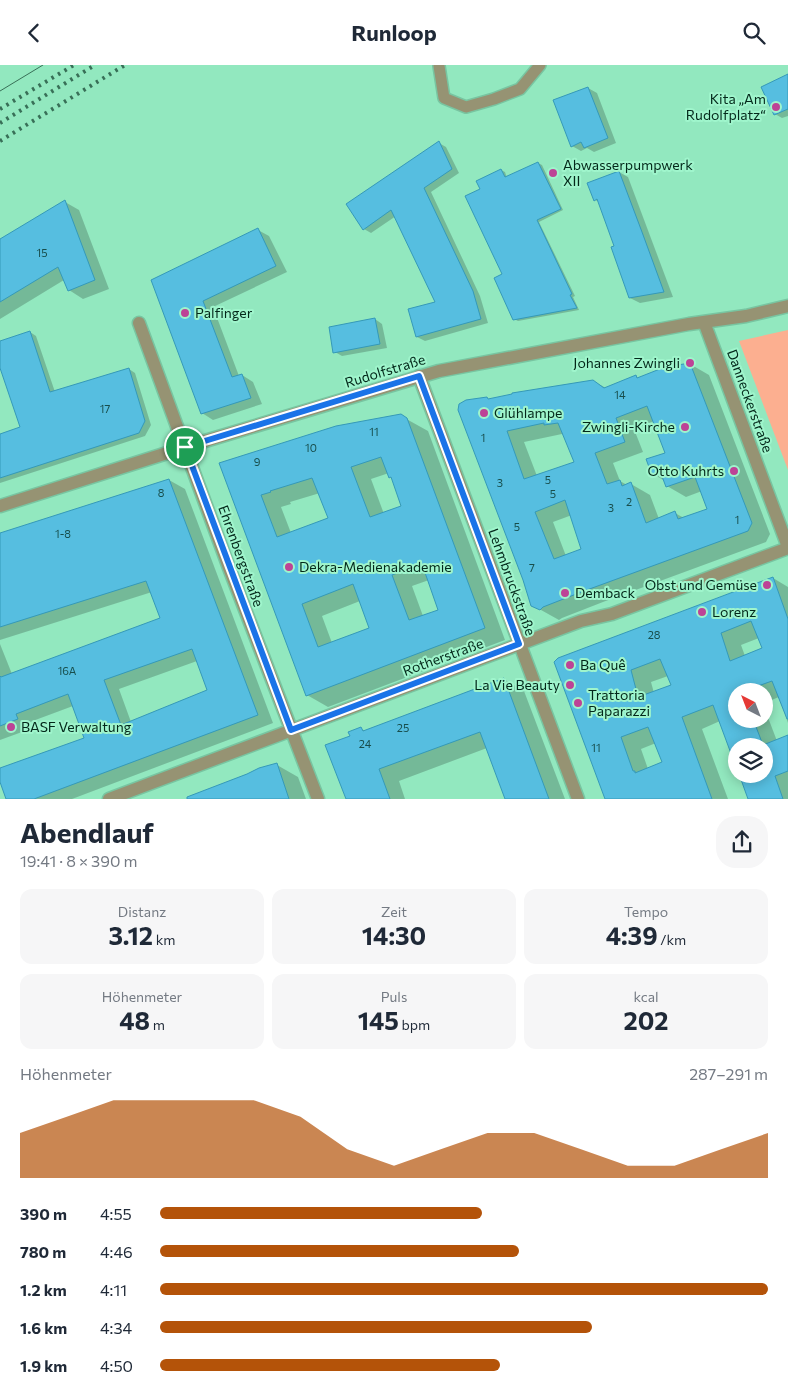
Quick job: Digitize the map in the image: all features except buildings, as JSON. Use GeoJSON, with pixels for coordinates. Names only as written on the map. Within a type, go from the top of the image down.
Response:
{"type":"FeatureCollection","features":[{"type":"Feature","properties":{"kind":"street","name":"Rudolfstraße"},"geometry":{"type":"LineString","coordinates":[[0,506],[185,447],[438,371],[746,316],[788,306]]}},
{"type":"Feature","properties":{"kind":"street","name":"Danneckerstraße"},"geometry":{"type":"LineString","coordinates":[[704,322],[788,547]]}},
{"type":"Feature","properties":{"kind":"street","name":"Ehrenbergstraße"},"geometry":{"type":"LineString","coordinates":[[139,323],[318,799]]}},
{"type":"Feature","properties":{"kind":"street","name":"Lehmbruckstraße"},"geometry":{"type":"LineString","coordinates":[[419,376],[578,799]]}},
{"type":"Feature","properties":{"kind":"street","name":"Rotherstraße"},"geometry":{"type":"LineString","coordinates":[[109,799],[519,644],[581,621],[612,613],[788,547]]}},
{"type":"Feature","properties":{"kind":"lane"},"geometry":{"type":"LineString","coordinates":[[439,66],[444,98],[466,107],[520,89],[540,65]]}},
{"type":"Feature","properties":{"kind":"shaded area"},"geometry":{"type":"Polygon","coordinates":[[[788,330],[788,470],[739,341],[788,330]]]}},
{"type":"Feature","properties":{"kind":"tram line"},"geometry":{"type":"LineString","coordinates":[[0,91],[43,65]]}},
{"type":"Feature","properties":{"kind":"railway"},"geometry":{"type":"LineString","coordinates":[[0,109],[74,65]]}},
{"type":"Feature","properties":{"kind":"railway"},"geometry":{"type":"LineString","coordinates":[[0,123],[95,65]]}},
{"type":"Feature","properties":{"kind":"railway"},"geometry":{"type":"LineString","coordinates":[[0,141],[125,65]]}},
{"type":"Feature","properties":{"kind":"place","name":"Kita „Am Rudolfplatz“"},"geometry":{"type":"Point","coordinates":[776,107]}},
{"type":"Feature","properties":{"kind":"place","name":"Abwasserpumpwerk XII"},"geometry":{"type":"Point","coordinates":[553,173]}},
{"type":"Feature","properties":{"kind":"place","name":"Palfinger"},"geometry":{"type":"Point","coordinates":[185,313]}},
{"type":"Feature","properties":{"kind":"place","name":"Johannes Zwingli"},"geometry":{"type":"Point","coordinates":[690,363]}},
{"type":"Feature","properties":{"kind":"place","name":"Glühlampe"},"geometry":{"type":"Point","coordinates":[484,413]}},
{"type":"Feature","properties":{"kind":"place","name":"Zwingli-Kirche"},"geometry":{"type":"Point","coordinates":[685,427]}},
{"type":"Feature","properties":{"kind":"place","name":"Otto Kuhrts"},"geometry":{"type":"Point","coordinates":[734,471]}},
{"type":"Feature","properties":{"kind":"place","name":"Dekra-Medienakademie"},"geometry":{"type":"Point","coordinates":[289,567]}},
{"type":"Feature","properties":{"kind":"place","name":"Obst und Gemüse"},"geometry":{"type":"Point","coordinates":[767,585]}},
{"type":"Feature","properties":{"kind":"place","name":"Demback"},"geometry":{"type":"Point","coordinates":[565,593]}},
{"type":"Feature","properties":{"kind":"place","name":"Lorenz"},"geometry":{"type":"Point","coordinates":[702,612]}},
{"type":"Feature","properties":{"kind":"place","name":"Ba Quê"},"geometry":{"type":"Point","coordinates":[570,665]}},
{"type":"Feature","properties":{"kind":"place","name":"La Vie Beauty"},"geometry":{"type":"Point","coordinates":[570,685]}},
{"type":"Feature","properties":{"kind":"place","name":"Trattoria Paparazzi"},"geometry":{"type":"Point","coordinates":[578,703]}},
{"type":"Feature","properties":{"kind":"place","name":"BASF Verwaltung"},"geometry":{"type":"Point","coordinates":[11,727]}},
{"type":"Feature","properties":{"kind":"route"},"geometry":{"type":"LineString","coordinates":[[419,376],[519,644],[291,730],[185,447],[419,376]]}}]}
